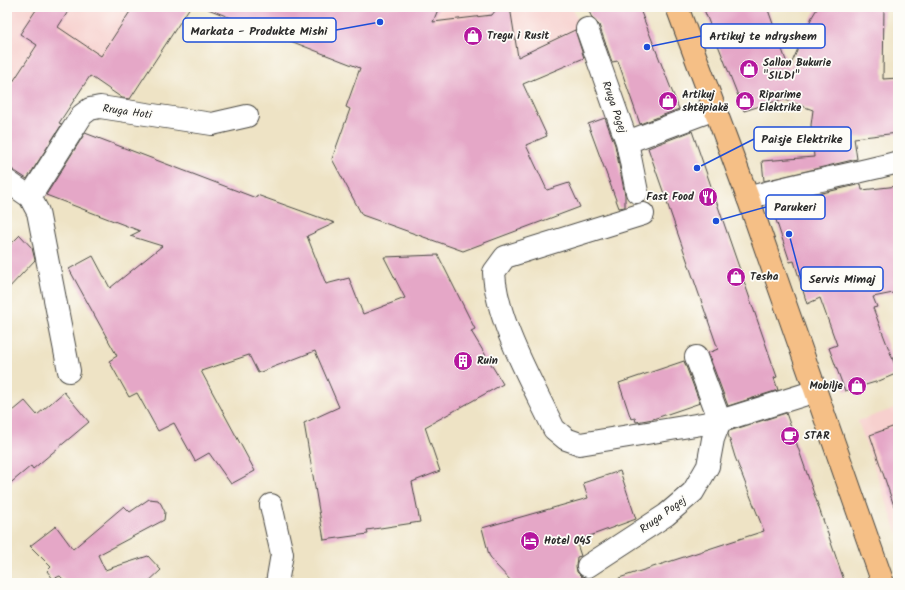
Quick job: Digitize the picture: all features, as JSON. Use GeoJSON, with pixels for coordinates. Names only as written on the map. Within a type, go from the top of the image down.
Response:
{"type":"FeatureCollection","features":[{"type":"Feature","properties":{"kind":"main road"},"geometry":{"type":"LineString","coordinates":[[677,7],[748,198],[883,583]]}},
{"type":"Feature","properties":{"kind":"street","name":"Rruga Pogej"},"geometry":{"type":"LineString","coordinates":[[587,29],[627,142],[715,109]]}},
{"type":"Feature","properties":{"kind":"street","name":"Rruga Hoti"},"geometry":{"type":"LineString","coordinates":[[30,198],[82,115],[90,109],[100,107],[212,124],[247,116]]}},
{"type":"Feature","properties":{"kind":"street"},"geometry":{"type":"LineString","coordinates":[[627,142],[637,192]]}},
{"type":"Feature","properties":{"kind":"street"},"geometry":{"type":"LineString","coordinates":[[748,198],[775,190],[859,173],[898,162]]}},
{"type":"Feature","properties":{"kind":"street"},"geometry":{"type":"LineString","coordinates":[[7,181],[30,198],[38,212],[69,371]]}},
{"type":"Feature","properties":{"kind":"street"},"geometry":{"type":"LineString","coordinates":[[643,214],[505,257],[494,272],[494,287],[510,334],[554,429],[566,439],[580,444],[720,421],[816,391]]}},
{"type":"Feature","properties":{"kind":"street"},"geometry":{"type":"LineString","coordinates":[[696,357],[720,421]]}},
{"type":"Feature","properties":{"kind":"street","name":"Rruga Pogej"},"geometry":{"type":"LineString","coordinates":[[588,566],[666,515],[692,492],[708,466],[713,439],[720,421]]}},
{"type":"Feature","properties":{"kind":"street"},"geometry":{"type":"LineString","coordinates":[[271,505],[282,554],[277,583]]}},
{"type":"Feature","properties":{"kind":"shaded area"},"geometry":{"type":"Polygon","coordinates":[[[7,7],[129,7],[171,35],[128,102],[90,76],[24,177],[7,166],[7,7]]]}},
{"type":"Feature","properties":{"kind":"shaded area","name":"Tregu i Rusit"},"geometry":{"type":"Polygon","coordinates":[[[307,7],[572,7],[581,27],[539,47],[526,64],[517,54],[307,7]]]}},
{"type":"Feature","properties":{"kind":"shaded area"},"geometry":{"type":"Polygon","coordinates":[[[898,407],[898,535],[858,421],[898,407]]]}},
{"type":"Feature","properties":{"kind":"building"},"geometry":{"type":"Polygon","coordinates":[[[38,7],[71,7],[58,27],[101,56],[133,7],[190,7],[130,99],[122,98],[90,76],[59,123],[62,124],[27,179],[7,166],[7,91],[37,45],[20,34],[38,7]]]}},
{"type":"Feature","properties":{"kind":"building"},"geometry":{"type":"Polygon","coordinates":[[[209,7],[439,7],[433,22],[492,15],[498,7],[510,7],[518,57],[575,30],[584,58],[523,84],[547,136],[526,145],[547,190],[569,183],[580,207],[463,251],[362,215],[332,159],[350,109],[346,107],[360,68],[208,9],[209,7]]]}},
{"type":"Feature","properties":{"kind":"building"},"geometry":{"type":"Polygon","coordinates":[[[587,7],[639,7],[679,109],[640,124],[618,61],[612,62],[599,25],[592,18],[587,7]]]}},
{"type":"Feature","properties":{"kind":"building"},"geometry":{"type":"Polygon","coordinates":[[[703,7],[767,7],[789,69],[818,7],[884,7],[883,79],[898,78],[898,133],[854,138],[857,159],[764,181],[762,161],[814,157],[811,125],[813,110],[783,99],[744,111],[703,7]]]}},
{"type":"Feature","properties":{"kind":"building"},"geometry":{"type":"Polygon","coordinates":[[[605,118],[615,145],[625,195],[625,207],[619,208],[588,124],[605,118]]]}},
{"type":"Feature","properties":{"kind":"building"},"geometry":{"type":"Polygon","coordinates":[[[692,131],[777,377],[774,378],[778,390],[728,406],[708,353],[718,349],[648,148],[692,131]]]}},
{"type":"Feature","properties":{"kind":"building"},"geometry":{"type":"Polygon","coordinates":[[[85,133],[256,198],[257,195],[335,223],[307,236],[326,284],[349,278],[363,314],[405,298],[384,257],[438,255],[475,329],[471,331],[503,384],[425,427],[440,471],[412,482],[420,522],[367,530],[368,534],[324,540],[304,423],[339,407],[315,351],[258,373],[249,355],[201,371],[255,471],[231,484],[209,453],[195,461],[174,423],[158,431],[137,393],[129,397],[109,361],[117,356],[69,269],[93,256],[110,288],[162,246],[130,236],[140,231],[46,195],[85,133]]]}},
{"type":"Feature","properties":{"kind":"building"},"geometry":{"type":"Polygon","coordinates":[[[861,184],[862,190],[898,186],[898,292],[873,297],[877,307],[873,308],[898,373],[879,381],[845,391],[829,348],[837,345],[820,298],[807,304],[794,261],[790,262],[771,205],[861,184]]]}},
{"type":"Feature","properties":{"kind":"building"},"geometry":{"type":"Polygon","coordinates":[[[20,235],[32,248],[35,260],[7,290],[7,248],[20,235]]]}},
{"type":"Feature","properties":{"kind":"building"},"geometry":{"type":"Polygon","coordinates":[[[684,361],[700,403],[653,419],[636,422],[635,418],[631,419],[619,383],[684,361]]]}},
{"type":"Feature","properties":{"kind":"building"},"geometry":{"type":"Polygon","coordinates":[[[64,392],[89,422],[33,469],[31,466],[7,486],[7,416],[25,401],[37,415],[64,392]]]}},
{"type":"Feature","properties":{"kind":"building"},"geometry":{"type":"Polygon","coordinates":[[[786,413],[845,583],[619,583],[619,578],[764,531],[735,457],[728,434],[729,431],[786,413]]]}},
{"type":"Feature","properties":{"kind":"building"},"geometry":{"type":"Polygon","coordinates":[[[898,425],[898,506],[894,506],[870,435],[898,425]]]}},
{"type":"Feature","properties":{"kind":"building"},"geometry":{"type":"Polygon","coordinates":[[[620,471],[636,519],[576,541],[581,556],[577,557],[577,572],[582,577],[587,578],[589,583],[513,583],[495,564],[489,555],[482,528],[588,498],[583,483],[620,471]]]}},
{"type":"Feature","properties":{"kind":"building"},"geometry":{"type":"Polygon","coordinates":[[[149,499],[158,500],[161,504],[165,512],[164,520],[98,555],[105,570],[148,556],[161,570],[147,583],[67,583],[60,576],[53,579],[47,571],[51,567],[30,546],[56,526],[73,549],[124,506],[130,512],[149,499]]]}},
{"type":"Feature","properties":{"kind":"place","name":"Markata - Produkte Mishi"},"geometry":{"type":"Point","coordinates":[380,22]}},
{"type":"Feature","properties":{"kind":"place","name":"Tregu i Rusit"},"geometry":{"type":"Point","coordinates":[473,36]}},
{"type":"Feature","properties":{"kind":"place","name":"Artikuj te ndryshem"},"geometry":{"type":"Point","coordinates":[647,47]}},
{"type":"Feature","properties":{"kind":"place","name":"Sallon Bukurie \"SILDI\""},"geometry":{"type":"Point","coordinates":[749,69]}},
{"type":"Feature","properties":{"kind":"place","name":"Artikuj shtëpiakë"},"geometry":{"type":"Point","coordinates":[668,101]}},
{"type":"Feature","properties":{"kind":"place","name":"Riparime Elektrike"},"geometry":{"type":"Point","coordinates":[745,101]}},
{"type":"Feature","properties":{"kind":"place","name":"Paisje Elektrike"},"geometry":{"type":"Point","coordinates":[697,168]}},
{"type":"Feature","properties":{"kind":"place","name":"Fast Food"},"geometry":{"type":"Point","coordinates":[708,197]}},
{"type":"Feature","properties":{"kind":"place","name":"Parukeri"},"geometry":{"type":"Point","coordinates":[716,221]}},
{"type":"Feature","properties":{"kind":"place","name":"Servis Mimaj"},"geometry":{"type":"Point","coordinates":[789,234]}},
{"type":"Feature","properties":{"kind":"place","name":"Tesha"},"geometry":{"type":"Point","coordinates":[736,277]}},
{"type":"Feature","properties":{"kind":"place","name":"Ruin"},"geometry":{"type":"Point","coordinates":[463,361]}},
{"type":"Feature","properties":{"kind":"place","name":"Mobilje"},"geometry":{"type":"Point","coordinates":[857,386]}},
{"type":"Feature","properties":{"kind":"place","name":"STAR"},"geometry":{"type":"Point","coordinates":[790,436]}},
{"type":"Feature","properties":{"kind":"place","name":"Hotel 045"},"geometry":{"type":"Point","coordinates":[530,541]}}]}
